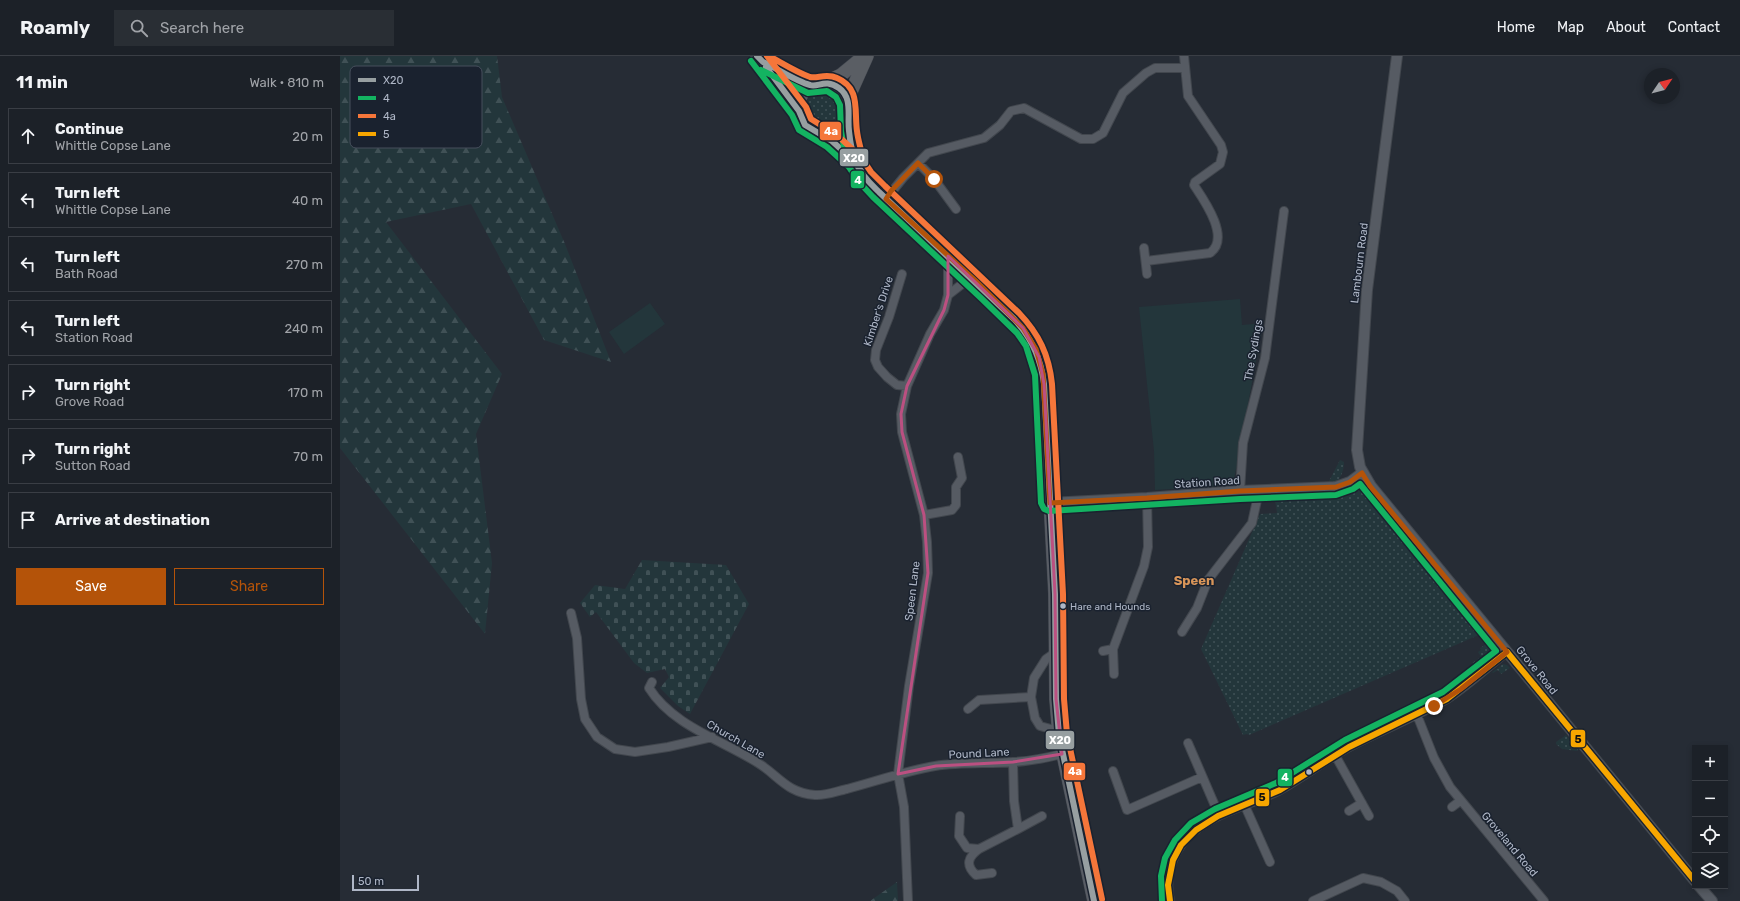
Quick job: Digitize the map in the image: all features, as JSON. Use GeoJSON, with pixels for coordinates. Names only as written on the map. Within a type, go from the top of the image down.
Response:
{"type":"FeatureCollection","features":[{"type":"Feature","properties":{"kind":"highway"},"geometry":{"type":"LineString","coordinates":[[824,83],[841,75],[865,56]]}},
{"type":"Feature","properties":{"kind":"highway"},"geometry":{"type":"LineString","coordinates":[[848,108],[850,94],[865,56]]}},
{"type":"Feature","properties":{"kind":"main road"},"geometry":{"type":"LineString","coordinates":[[760,59],[811,86]]}},
{"type":"Feature","properties":{"kind":"main road"},"geometry":{"type":"LineString","coordinates":[[760,59],[799,112],[805,125],[832,141],[855,162],[865,177],[886,199],[971,277],[1023,328],[1033,342],[1039,357],[1043,379],[1055,594],[1059,735],[1094,901]]}},
{"type":"Feature","properties":{"kind":"main road"},"geometry":{"type":"LineString","coordinates":[[799,112],[801,98],[811,86],[824,83],[834,85],[840,89],[845,96],[848,108],[849,134],[855,162]]}},
{"type":"Feature","properties":{"kind":"main road"},"geometry":{"type":"LineString","coordinates":[[818,132],[828,133],[838,129],[845,122],[848,108]]}},
{"type":"Feature","properties":{"kind":"street"},"geometry":{"type":"LineString","coordinates":[[1146,261],[1210,253],[1215,249],[1217,242],[1214,220],[1210,209],[1194,185],[1195,182],[1220,164],[1223,152],[1221,146],[1188,96],[1184,56]]}},
{"type":"Feature","properties":{"kind":"street","name":"Lambourn Road"},"geometry":{"type":"LineString","coordinates":[[1362,473],[1357,450],[1367,290],[1397,56]]}},
{"type":"Feature","properties":{"kind":"street"},"geometry":{"type":"LineString","coordinates":[[886,199],[891,191],[928,153],[984,138],[1000,124],[1011,110],[1024,108],[1081,139],[1093,139],[1103,133],[1123,93],[1146,72],[1155,68],[1185,68]]}},
{"type":"Feature","properties":{"kind":"street"},"geometry":{"type":"LineString","coordinates":[[918,163],[934,179],[956,209]]}},
{"type":"Feature","properties":{"kind":"street","name":"The Sydings"},"geometry":{"type":"LineString","coordinates":[[1240,491],[1243,443],[1265,358],[1284,211]]}},
{"type":"Feature","properties":{"kind":"street"},"geometry":{"type":"LineString","coordinates":[[1144,248],[1147,274]]}},
{"type":"Feature","properties":{"kind":"street","name":"Speen Lane"},"geometry":{"type":"LineString","coordinates":[[908,901],[904,807],[898,774],[909,686],[928,573],[924,515],[902,432],[901,414],[907,386],[930,334],[944,310],[948,295],[948,256]]}},
{"type":"Feature","properties":{"kind":"street","name":"Kimber's Drive"},"geometry":{"type":"LineString","coordinates":[[902,274],[889,317],[872,362],[897,385],[907,386]]}},
{"type":"Feature","properties":{"kind":"street"},"geometry":{"type":"LineString","coordinates":[[948,295],[971,277]]}},
{"type":"Feature","properties":{"kind":"street"},"geometry":{"type":"LineString","coordinates":[[924,515],[952,510],[956,505],[956,487],[962,478],[958,457]]}},
{"type":"Feature","properties":{"kind":"street","name":"Station Road"},"geometry":{"type":"LineString","coordinates":[[1050,503],[1240,491],[1336,487],[1350,482],[1362,473]]}},
{"type":"Feature","properties":{"kind":"street","name":"Grove Road"},"geometry":{"type":"LineString","coordinates":[[1362,473],[1370,486],[1692,877]]}},
{"type":"Feature","properties":{"kind":"street"},"geometry":{"type":"LineString","coordinates":[[1182,632],[1198,608],[1208,580],[1252,523],[1259,491]]}},
{"type":"Feature","properties":{"kind":"street"},"geometry":{"type":"LineString","coordinates":[[1114,674],[1113,649],[1144,566],[1147,554],[1149,529],[1147,498]]}},
{"type":"Feature","properties":{"kind":"street"},"geometry":{"type":"LineString","coordinates":[[571,613],[577,638],[585,719],[597,737],[614,749],[635,752],[668,747],[712,737]]}},
{"type":"Feature","properties":{"kind":"street"},"geometry":{"type":"LineString","coordinates":[[1103,651],[1113,649]]}},
{"type":"Feature","properties":{"kind":"street"},"geometry":{"type":"LineString","coordinates":[[1056,652],[1046,659],[1034,678],[1031,697],[1035,718],[1040,726],[1051,729],[1059,735]]}},
{"type":"Feature","properties":{"kind":"street"},"geometry":{"type":"LineString","coordinates":[[1170,901],[1169,879],[1173,858],[1186,839],[1201,826],[1219,815],[1246,806],[1280,790],[1335,755],[1417,716],[1461,689],[1507,652]]}},
{"type":"Feature","properties":{"kind":"street","name":"Church Lane"},"geometry":{"type":"LineString","coordinates":[[652,682],[649,688],[654,697],[671,713],[692,727],[759,763],[792,789],[817,795],[842,790],[898,774]]}},
{"type":"Feature","properties":{"kind":"street"},"geometry":{"type":"LineString","coordinates":[[968,709],[980,700],[1031,697]]}},
{"type":"Feature","properties":{"kind":"street","name":"Groveland Road"},"geometry":{"type":"LineString","coordinates":[[1417,716],[1440,771],[1460,801],[1544,901]]}},
{"type":"Feature","properties":{"kind":"street"},"geometry":{"type":"LineString","coordinates":[[1188,743],[1219,815]]}},
{"type":"Feature","properties":{"kind":"street","name":"Pound Lane"},"geometry":{"type":"LineString","coordinates":[[898,774],[936,766],[1036,760],[1062,754]]}},
{"type":"Feature","properties":{"kind":"street"},"geometry":{"type":"LineString","coordinates":[[1335,755],[1370,816]]}},
{"type":"Feature","properties":{"kind":"street"},"geometry":{"type":"LineString","coordinates":[[1013,762],[1014,801],[1018,829]]}},
{"type":"Feature","properties":{"kind":"street"},"geometry":{"type":"LineString","coordinates":[[1113,771],[1127,810],[1202,777]]}},
{"type":"Feature","properties":{"kind":"street"},"geometry":{"type":"LineString","coordinates":[[1452,807],[1460,801]]}},
{"type":"Feature","properties":{"kind":"street"},"geometry":{"type":"LineString","coordinates":[[1349,810],[1362,803]]}},
{"type":"Feature","properties":{"kind":"street"},"geometry":{"type":"LineString","coordinates":[[1246,806],[1270,862]]}},
{"type":"Feature","properties":{"kind":"street"},"geometry":{"type":"LineString","coordinates":[[960,816],[959,836],[967,848],[979,849]]}},
{"type":"Feature","properties":{"kind":"street"},"geometry":{"type":"LineString","coordinates":[[992,873],[976,875],[971,870],[968,862],[971,854],[1042,816]]}},
{"type":"Feature","properties":{"kind":"street"},"geometry":{"type":"LineString","coordinates":[[1313,901],[1363,878],[1381,882],[1397,891],[1405,901]]}},
{"type":"Feature","properties":{"kind":"street"},"geometry":{"type":"LineString","coordinates":[[1702,889],[1712,901]]}},
{"type":"Feature","properties":{"kind":"highlighted area"},"geometry":{"type":"Polygon","coordinates":[[[948,256],[1023,328],[1039,357],[1044,384],[1055,594],[1056,699],[1062,754],[1013,762],[936,766],[898,774],[928,573],[924,515],[902,432],[901,414],[907,386],[944,310],[948,295],[948,256]]]}},
{"type":"Feature","properties":{"kind":"green space"},"geometry":{"type":"Polygon","coordinates":[[[340,56],[497,56],[502,97],[565,244],[611,362],[544,340],[471,204],[386,222],[502,374],[476,434],[492,563],[485,634],[340,448],[340,56]]]}},
{"type":"Feature","properties":{"kind":"green space"},"geometry":{"type":"Polygon","coordinates":[[[820,90],[826,90],[830,91],[837,97],[840,107],[839,114],[833,121],[826,124],[820,124],[816,123],[809,117],[806,110],[806,104],[807,100],[813,93],[820,90]]]}},
{"type":"Feature","properties":{"kind":"green space"},"geometry":{"type":"Polygon","coordinates":[[[1240,299],[1242,325],[1263,323],[1233,485],[1155,490],[1154,451],[1139,307],[1240,299]]]}},
{"type":"Feature","properties":{"kind":"green space"},"geometry":{"type":"Polygon","coordinates":[[[650,303],[665,324],[624,354],[609,332],[650,303]]]}},
{"type":"Feature","properties":{"kind":"green space"},"geometry":{"type":"Polygon","coordinates":[[[1340,460],[1344,462],[1343,471],[1339,479],[1336,484],[1327,485],[1340,460]]]}},
{"type":"Feature","properties":{"kind":"green space"},"geometry":{"type":"Polygon","coordinates":[[[1354,489],[1361,490],[1373,499],[1481,634],[1249,735],[1243,735],[1201,649],[1260,514],[1277,513],[1274,494],[1354,489]]]}},
{"type":"Feature","properties":{"kind":"green space"},"geometry":{"type":"Polygon","coordinates":[[[642,560],[726,565],[749,604],[690,714],[678,706],[660,688],[669,677],[665,669],[647,673],[634,663],[596,612],[590,617],[580,603],[595,585],[625,589],[642,560]]]}},
{"type":"Feature","properties":{"kind":"green space"},"geometry":{"type":"Polygon","coordinates":[[[1488,643],[1491,649],[1489,654],[1474,666],[1472,663],[1481,657],[1478,652],[1481,650],[1480,648],[1488,643]]]}},
{"type":"Feature","properties":{"kind":"green space"},"geometry":{"type":"Polygon","coordinates":[[[1503,664],[1510,668],[1501,674],[1498,670],[1493,673],[1492,672],[1503,664]]]}},
{"type":"Feature","properties":{"kind":"green space"},"geometry":{"type":"Polygon","coordinates":[[[1566,735],[1578,749],[1577,751],[1562,749],[1556,744],[1556,742],[1566,735]]]}},
{"type":"Feature","properties":{"kind":"green space"},"geometry":{"type":"Polygon","coordinates":[[[897,882],[898,901],[870,901],[897,882]]]}},
{"type":"Feature","properties":{"kind":"transit line","name":"X20"},"geometry":{"type":"LineString","coordinates":[[757,56],[763,62],[799,81],[813,86],[826,83],[834,85],[843,92],[848,102],[849,131],[852,151],[856,163],[863,175],[879,192],[1014,319],[1031,341],[1035,349],[1041,366],[1044,384],[1055,594],[1056,699],[1059,735],[1094,901]]}},
{"type":"Feature","properties":{"kind":"transit line","name":"4a"},"geometry":{"type":"LineString","coordinates":[[767,56],[806,107],[811,119],[837,135],[861,157],[871,172],[885,186],[1019,313],[1032,329],[1046,354],[1052,384],[1063,594],[1064,699],[1067,734],[1102,899]]}},
{"type":"Feature","properties":{"kind":"transit line","name":"4a"},"geometry":{"type":"LineString","coordinates":[[769,56],[810,77],[833,77],[845,82],[850,88],[855,101],[856,123],[863,161]]}},
{"type":"Feature","properties":{"kind":"transit line","name":"4"},"geometry":{"type":"LineString","coordinates":[[751,61],[792,115],[799,130],[827,147],[849,167],[859,182],[873,197],[1017,333],[1026,346],[1035,375],[1041,503],[1044,509],[1049,511],[1240,499],[1336,495],[1353,489],[1360,484],[1496,651],[1443,692],[1345,740],[1276,783],[1215,809],[1191,823],[1175,840],[1165,858],[1161,876],[1162,901]]}},
{"type":"Feature","properties":{"kind":"transit line","name":"X20"},"geometry":{"type":"LineString","coordinates":[[766,67],[799,111],[805,125],[832,141],[855,162],[861,171]]}},
{"type":"Feature","properties":{"kind":"transit line","name":"4"},"geometry":{"type":"LineString","coordinates":[[761,70],[808,93],[827,91],[836,97],[840,105],[841,131],[847,163]]}},
{"type":"Feature","properties":{"kind":"transit line","name":"5"},"geometry":{"type":"LineString","coordinates":[[1170,901],[1168,885],[1173,860],[1181,845],[1196,830],[1218,816],[1280,790],[1349,747],[1447,699],[1507,652],[1692,877]]}},
{"type":"Feature","properties":{"kind":"place","name":"Hare and Hounds"},"geometry":{"type":"Point","coordinates":[1063,606]}},
{"type":"Feature","properties":{"kind":"district","name":"Speen"},"geometry":{"type":"Point","coordinates":[1194,580]}},
{"type":"Feature","properties":{"kind":"route"},"geometry":{"type":"LineString","coordinates":[[934,179],[918,163],[902,178],[886,199],[976,281],[1023,328],[1033,342],[1042,365],[1043,374],[1050,503],[1240,491],[1322,489],[1344,485],[1362,473],[1370,486],[1507,652],[1449,698],[1434,706]]}}]}
